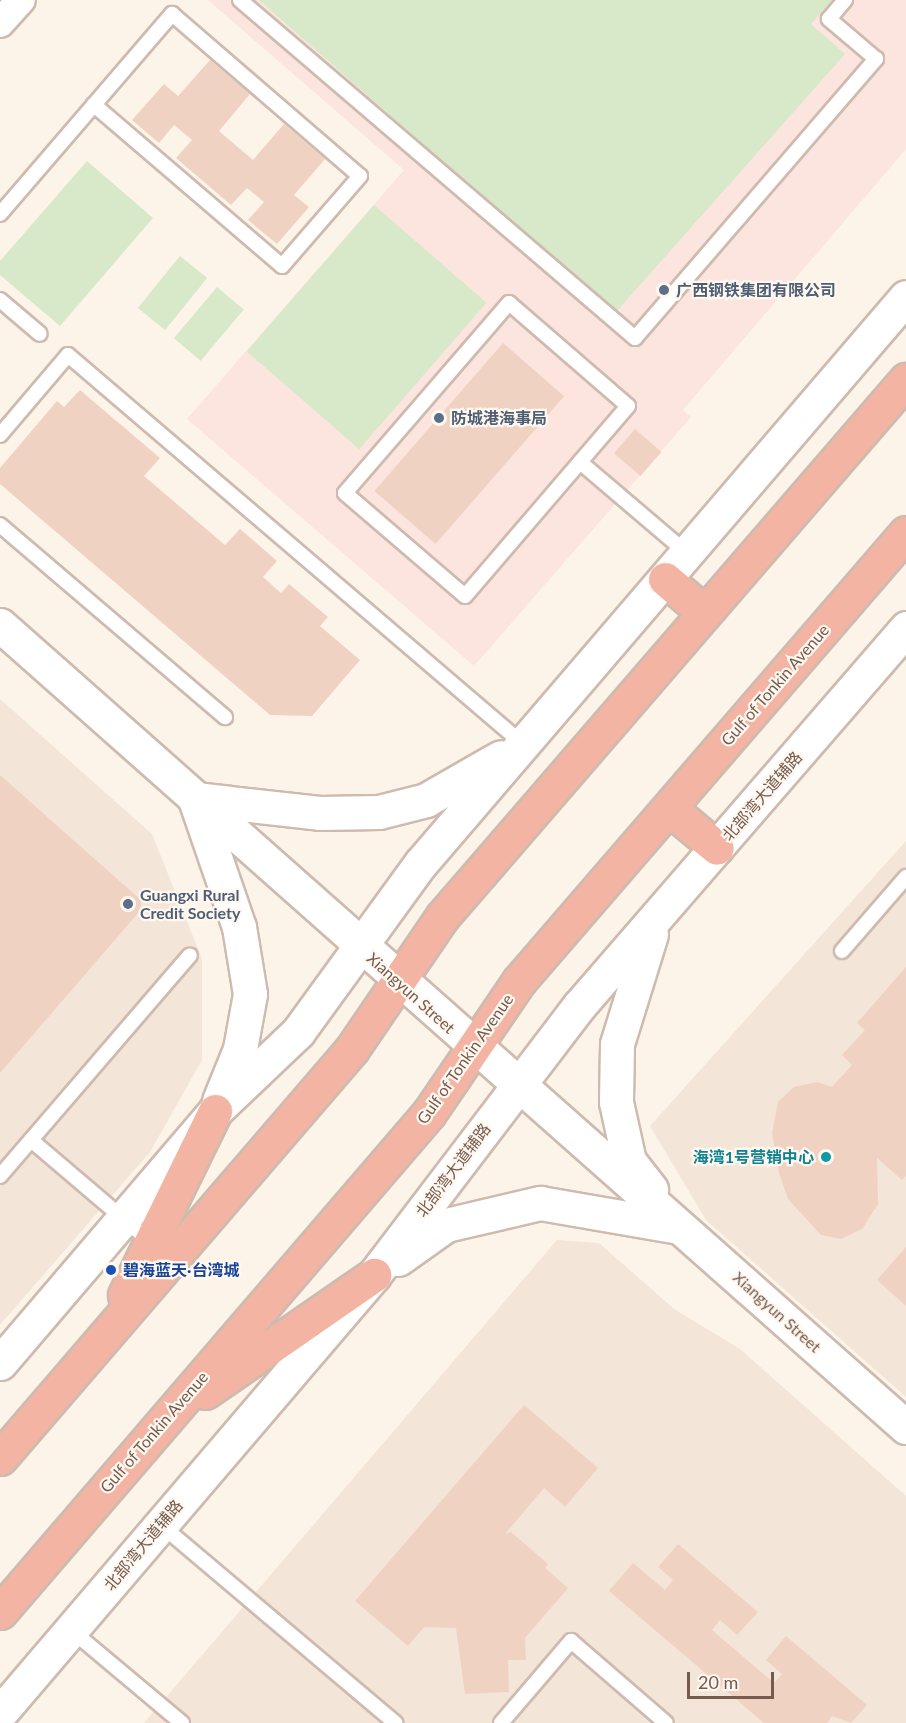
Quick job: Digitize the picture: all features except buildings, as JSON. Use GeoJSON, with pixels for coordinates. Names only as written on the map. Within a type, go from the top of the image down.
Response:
{"type":"FeatureCollection","features":[{"type":"Feature","properties":{"kind":"highway"},"geometry":{"type":"LineString","coordinates":[[0,1458],[352,1049],[442,917],[906,380]]}},
{"type":"Feature","properties":{"kind":"highway","name":"Gulf of Tonkin Avenue"},"geometry":{"type":"LineString","coordinates":[[0,1612],[429,1113],[519,981],[906,533]]}},
{"type":"Feature","properties":{"kind":"highway"},"geometry":{"type":"LineString","coordinates":[[665,579],[705,613]]}},
{"type":"Feature","properties":{"kind":"highway"},"geometry":{"type":"LineString","coordinates":[[669,808],[717,848]]}},
{"type":"Feature","properties":{"kind":"highway"},"geometry":{"type":"LineString","coordinates":[[105,1337],[215,1111]]}},
{"type":"Feature","properties":{"kind":"highway"},"geometry":{"type":"LineString","coordinates":[[166,1418],[374,1275]]}},
{"type":"Feature","properties":{"kind":"main road"},"geometry":{"type":"LineString","coordinates":[[0,1363],[215,1111],[298,1032],[421,863],[906,297]]}},
{"type":"Feature","properties":{"kind":"main road","name":"Xiangyun Street"},"geometry":{"type":"LineString","coordinates":[[0,625],[516,1087],[682,1228],[906,1427]]}},
{"type":"Feature","properties":{"kind":"main road","name":"北部湾大道辅路"},"geometry":{"type":"LineString","coordinates":[[0,1713],[374,1275],[516,1087],[656,919],[906,628]]}},
{"type":"Feature","properties":{"kind":"main road"},"geometry":{"type":"LineString","coordinates":[[215,1111],[240,1049],[250,994],[239,927],[195,800],[319,813],[379,812],[426,800],[523,744]]}},
{"type":"Feature","properties":{"kind":"main road"},"geometry":{"type":"LineString","coordinates":[[656,919],[617,1044],[616,1102],[629,1161],[682,1228]]}},
{"type":"Feature","properties":{"kind":"main road"},"geometry":{"type":"LineString","coordinates":[[374,1275],[446,1226],[494,1210],[540,1203],[682,1228]]}},
{"type":"Feature","properties":{"kind":"street"},"geometry":{"type":"LineString","coordinates":[[0,23],[21,0]]}},
{"type":"Feature","properties":{"kind":"lane"},"geometry":{"type":"LineString","coordinates":[[240,0],[635,338],[876,59],[829,19],[845,0]]}},
{"type":"Feature","properties":{"kind":"lane"},"geometry":{"type":"LineString","coordinates":[[0,214],[172,14],[360,176],[282,266],[94,105]]}},
{"type":"Feature","properties":{"kind":"lane"},"geometry":{"type":"LineString","coordinates":[[0,300],[40,334]]}},
{"type":"Feature","properties":{"kind":"lane"},"geometry":{"type":"LineString","coordinates":[[509,303],[628,406],[580,462],[465,596],[345,493],[509,303]]}},
{"type":"Feature","properties":{"kind":"lane"},"geometry":{"type":"LineString","coordinates":[[0,435],[68,355],[523,744]]}},
{"type":"Feature","properties":{"kind":"lane"},"geometry":{"type":"LineString","coordinates":[[580,462],[687,553]]}},
{"type":"Feature","properties":{"kind":"lane"},"geometry":{"type":"LineString","coordinates":[[0,525],[225,717]]}},
{"type":"Feature","properties":{"kind":"lane"},"geometry":{"type":"LineString","coordinates":[[842,951],[906,877]]}},
{"type":"Feature","properties":{"kind":"lane"},"geometry":{"type":"LineString","coordinates":[[0,1176],[190,955]]}},
{"type":"Feature","properties":{"kind":"lane"},"geometry":{"type":"LineString","coordinates":[[31,1140],[151,1242]]}},
{"type":"Feature","properties":{"kind":"lane"},"geometry":{"type":"LineString","coordinates":[[161,1524],[395,1723]]}},
{"type":"Feature","properties":{"kind":"lane"},"geometry":{"type":"LineString","coordinates":[[71,1630],[182,1723]]}},
{"type":"Feature","properties":{"kind":"lane"},"geometry":{"type":"LineString","coordinates":[[501,1723],[571,1641],[666,1723]]}},
{"type":"Feature","properties":{"kind":"shaded area"},"geometry":{"type":"Polygon","coordinates":[[[208,0],[906,0],[906,149],[683,410],[691,417],[474,666],[187,419],[404,170],[208,0]]]}},
{"type":"Feature","properties":{"kind":"shaded area"},"geometry":{"type":"Polygon","coordinates":[[[0,699],[152,834],[202,959],[202,1060],[150,1152],[0,1325],[0,699]]]}},
{"type":"Feature","properties":{"kind":"shaded area"},"geometry":{"type":"Polygon","coordinates":[[[906,841],[906,1397],[706,1220],[650,1126],[906,841]]]}},
{"type":"Feature","properties":{"kind":"shaded area"},"geometry":{"type":"Polygon","coordinates":[[[557,1240],[599,1243],[674,1309],[740,1349],[906,1496],[906,1723],[144,1723],[557,1240]]]}},
{"type":"Feature","properties":{"kind":"green space","name":"广西钢铁集团有限公司"},"geometry":{"type":"Polygon","coordinates":[[[259,0],[832,0],[811,24],[845,54],[615,313],[259,0]]]}},
{"type":"Feature","properties":{"kind":"green space"},"geometry":{"type":"Polygon","coordinates":[[[87,161],[153,218],[60,326],[0,275],[0,261],[87,161]]]}},
{"type":"Feature","properties":{"kind":"green space"},"geometry":{"type":"Polygon","coordinates":[[[374,205],[486,303],[359,449],[247,351],[374,205]]]}},
{"type":"Feature","properties":{"kind":"green space"},"geometry":{"type":"Polygon","coordinates":[[[180,256],[207,278],[165,330],[138,308],[180,256]]]}},
{"type":"Feature","properties":{"kind":"green space"},"geometry":{"type":"Polygon","coordinates":[[[217,287],[244,309],[201,361],[174,338],[217,287]]]}},
{"type":"Feature","properties":{"kind":"place","name":"广西钢铁集团有限公司"},"geometry":{"type":"Point","coordinates":[664,290]}},
{"type":"Feature","properties":{"kind":"place","name":"防城港海事局"},"geometry":{"type":"Point","coordinates":[439,418]}},
{"type":"Feature","properties":{"kind":"place","name":"Guangxi Rural Credit Society"},"geometry":{"type":"Point","coordinates":[128,904]}},
{"type":"Feature","properties":{"kind":"place","name":"海湾1号营销中心"},"geometry":{"type":"Point","coordinates":[826,1157]}},
{"type":"Feature","properties":{"kind":"place","name":"碧海蓝天·台湾城"},"geometry":{"type":"Point","coordinates":[111,1270]}}]}
